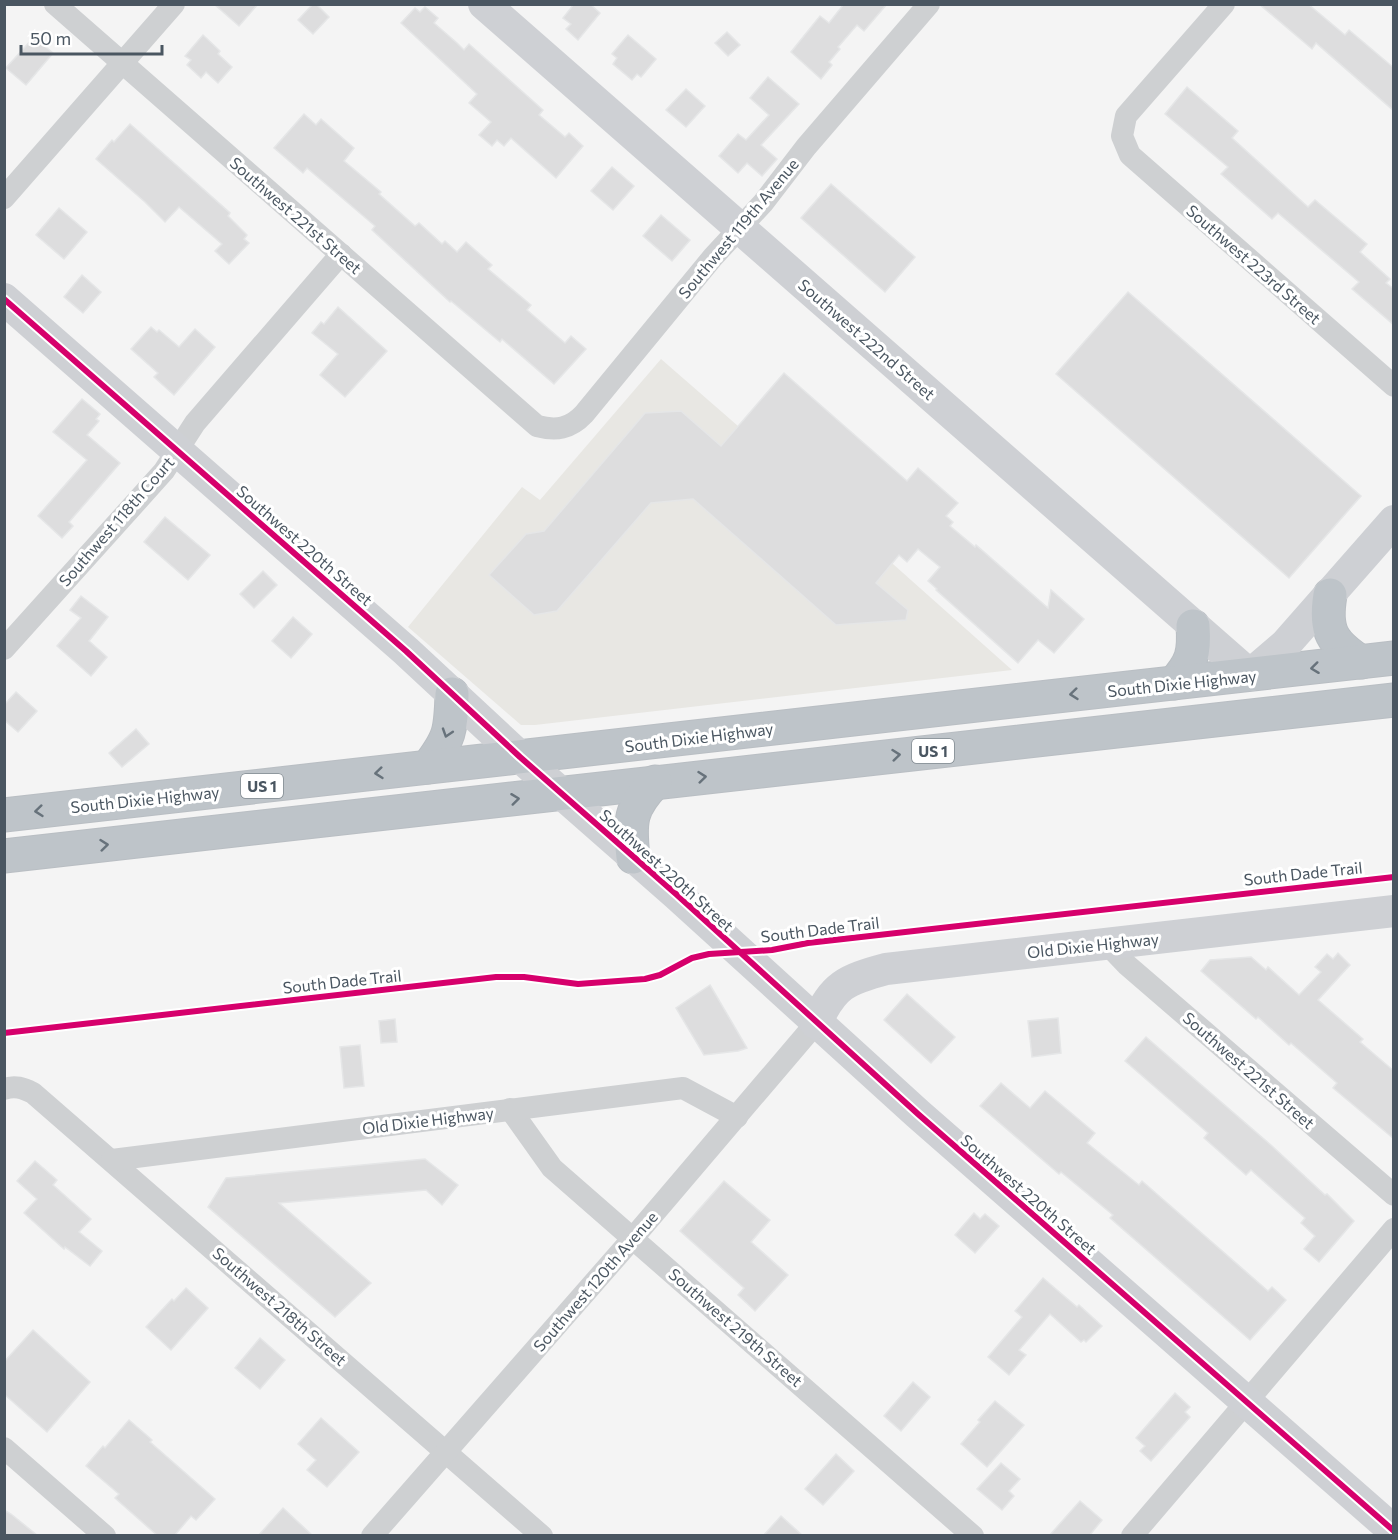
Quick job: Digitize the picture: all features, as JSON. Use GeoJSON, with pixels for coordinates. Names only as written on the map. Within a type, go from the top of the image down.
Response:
{"type":"FeatureCollection","features":[{"type":"Feature","properties":{"kind":"highway"},"geometry":{"type":"LineString","coordinates":[[1330,595],[1327,622],[1334,639],[1342,650],[1361,662]]}},
{"type":"Feature","properties":{"kind":"highway"},"geometry":{"type":"LineString","coordinates":[[1174,683],[1184,671],[1192,655],[1194,626]]}},
{"type":"Feature","properties":{"kind":"highway","name":"South Dixie Highway"},"geometry":{"type":"LineString","coordinates":[[4,815],[1394,658]]}},
{"type":"Feature","properties":{"kind":"highway"},"geometry":{"type":"LineString","coordinates":[[966,748],[1005,725],[1218,702],[1233,696],[1250,675],[1278,701],[1305,710]]}},
{"type":"Feature","properties":{"kind":"highway"},"geometry":{"type":"LineString","coordinates":[[428,767],[441,749],[450,730],[452,694]]}},
{"type":"Feature","properties":{"kind":"highway","name":"US 1"},"geometry":{"type":"LineString","coordinates":[[4,856],[1394,700]]}},
{"type":"Feature","properties":{"kind":"highway"},"geometry":{"type":"LineString","coordinates":[[561,794],[572,775],[592,768],[827,740],[871,717]]}},
{"type":"Feature","properties":{"kind":"highway"},"geometry":{"type":"LineString","coordinates":[[223,831],[266,809],[489,784],[504,777],[513,769],[520,757]]}},
{"type":"Feature","properties":{"kind":"highway"},"geometry":{"type":"LineString","coordinates":[[633,857],[630,830],[633,812],[641,797],[656,782]]}},
{"type":"Feature","properties":{"kind":"street","name":"Southwest 221st Street"},"geometry":{"type":"LineString","coordinates":[[55,4],[537,426]]}},
{"type":"Feature","properties":{"kind":"street"},"geometry":{"type":"LineString","coordinates":[[4,198],[174,4]]}},
{"type":"Feature","properties":{"kind":"street","name":"Southwest 222nd Street"},"geometry":{"type":"LineString","coordinates":[[484,4],[1250,675]]}},
{"type":"Feature","properties":{"kind":"street","name":"Southwest 119th Avenue"},"geometry":{"type":"LineString","coordinates":[[537,426],[551,430],[577,423],[650,333],[763,203],[806,147],[929,4]]}},
{"type":"Feature","properties":{"kind":"street","name":"Southwest 223rd Street"},"geometry":{"type":"LineString","coordinates":[[1224,4],[1126,116],[1122,136],[1130,155],[1394,386]]}},
{"type":"Feature","properties":{"kind":"street","name":"Southwest 118th Court"},"geometry":{"type":"LineString","coordinates":[[4,649],[164,471],[195,423],[341,254]]}},
{"type":"Feature","properties":{"kind":"street","name":"Southwest 220th Street"},"geometry":{"type":"LineString","coordinates":[[4,299],[406,651],[520,757],[816,1023],[1394,1531]]}},
{"type":"Feature","properties":{"kind":"street"},"geometry":{"type":"LineString","coordinates":[[1250,675],[1285,645],[1394,521]]}},
{"type":"Feature","properties":{"kind":"street","name":"Old Dixie Highway"},"geometry":{"type":"LineString","coordinates":[[816,1023],[827,999],[858,976],[914,966],[1394,910]]}},
{"type":"Feature","properties":{"kind":"street","name":"Southwest 221st Street"},"geometry":{"type":"LineString","coordinates":[[1106,943],[1127,965],[1394,1196]]}},
{"type":"Feature","properties":{"kind":"street","name":"Southwest 120th Avenue"},"geometry":{"type":"LineString","coordinates":[[372,1536],[633,1238],[816,1023]]}},
{"type":"Feature","properties":{"kind":"street","name":"Southwest 218th Street"},"geometry":{"type":"LineString","coordinates":[[9,1088],[23,1088],[33,1093],[446,1450],[542,1536]]}},
{"type":"Feature","properties":{"kind":"street","name":"Old Dixie Highway"},"geometry":{"type":"LineString","coordinates":[[112,1160],[683,1088],[737,1116]]}},
{"type":"Feature","properties":{"kind":"street","name":"Southwest 219th Street"},"geometry":{"type":"LineString","coordinates":[[510,1109],[552,1168],[973,1536]]}},
{"type":"Feature","properties":{"kind":"street"},"geometry":{"type":"LineString","coordinates":[[1132,1536],[1394,1229]]}},
{"type":"Feature","properties":{"kind":"street"},"geometry":{"type":"LineString","coordinates":[[4,1448],[105,1536]]}},
{"type":"Feature","properties":{"kind":"shaded area"},"geometry":{"type":"Polygon","coordinates":[[[661,359],[1012,670],[521,725],[408,627],[522,487],[540,500],[661,359]]]}},
{"type":"Feature","properties":{"kind":"building"},"geometry":{"type":"Polygon","coordinates":[[[214,4],[258,4],[239,26],[214,4]]]}},
{"type":"Feature","properties":{"kind":"building"},"geometry":{"type":"Polygon","coordinates":[[[313,4],[316,4],[329,17],[313,34],[298,20],[313,4]]]}},
{"type":"Feature","properties":{"kind":"building"},"geometry":{"type":"Polygon","coordinates":[[[574,4],[590,4],[600,13],[578,40],[566,29],[571,24],[563,18],[574,4]]]}},
{"type":"Feature","properties":{"kind":"building"},"geometry":{"type":"Polygon","coordinates":[[[844,4],[887,4],[864,31],[857,25],[838,47],[840,49],[829,62],[832,65],[821,79],[791,52],[820,16],[829,23],[844,4]]]}},
{"type":"Feature","properties":{"kind":"building"},"geometry":{"type":"Polygon","coordinates":[[[1259,4],[1308,4],[1345,35],[1349,30],[1394,68],[1394,111],[1316,43],[1312,49],[1259,4]]]}},
{"type":"Feature","properties":{"kind":"building"},"geometry":{"type":"Polygon","coordinates":[[[425,7],[438,18],[434,23],[464,50],[469,44],[543,110],[539,115],[565,137],[569,133],[583,146],[556,178],[511,138],[504,146],[497,140],[492,146],[479,135],[491,122],[469,103],[477,94],[401,23],[415,8],[420,12],[425,7]]]}},
{"type":"Feature","properties":{"kind":"building"},"geometry":{"type":"Polygon","coordinates":[[[727,32],[740,45],[728,56],[715,43],[727,32]]]}},
{"type":"Feature","properties":{"kind":"building"},"geometry":{"type":"Polygon","coordinates":[[[203,35],[220,51],[218,54],[232,67],[218,83],[206,72],[201,78],[187,65],[191,60],[185,56],[203,35]]]}},
{"type":"Feature","properties":{"kind":"building"},"geometry":{"type":"Polygon","coordinates":[[[628,35],[656,59],[641,77],[637,74],[632,80],[613,64],[617,58],[612,54],[628,35]]]}},
{"type":"Feature","properties":{"kind":"building"},"geometry":{"type":"Polygon","coordinates":[[[34,37],[53,53],[26,85],[6,68],[34,37]]]}},
{"type":"Feature","properties":{"kind":"building"},"geometry":{"type":"Polygon","coordinates":[[[768,77],[799,104],[761,145],[777,159],[762,176],[747,163],[738,173],[719,156],[738,134],[746,140],[769,115],[750,98],[768,77]]]}},
{"type":"Feature","properties":{"kind":"building"},"geometry":{"type":"Polygon","coordinates":[[[1187,87],[1238,131],[1232,138],[1308,207],[1315,200],[1367,244],[1360,252],[1390,279],[1386,283],[1394,289],[1394,325],[1352,289],[1359,282],[1278,213],[1272,219],[1221,174],[1228,167],[1165,114],[1187,87]]]}},
{"type":"Feature","properties":{"kind":"building"},"geometry":{"type":"Polygon","coordinates":[[[686,89],[705,106],[686,127],[666,110],[686,89]]]}},
{"type":"Feature","properties":{"kind":"building"},"geometry":{"type":"Polygon","coordinates":[[[304,114],[316,125],[321,119],[354,148],[344,161],[381,192],[379,194],[415,226],[419,223],[442,244],[445,241],[457,252],[466,242],[492,265],[488,269],[531,305],[527,310],[565,343],[571,336],[586,349],[554,384],[502,339],[500,342],[450,302],[372,230],[375,226],[307,168],[303,173],[274,148],[304,114]]]}},
{"type":"Feature","properties":{"kind":"building"},"geometry":{"type":"Polygon","coordinates":[[[130,124],[230,213],[228,216],[247,235],[244,239],[249,243],[229,264],[215,251],[222,244],[179,207],[165,222],[96,159],[130,124]]]}},
{"type":"Feature","properties":{"kind":"building"},"geometry":{"type":"Polygon","coordinates":[[[612,167],[634,186],[613,210],[591,191],[612,167]]]}},
{"type":"Feature","properties":{"kind":"building"},"geometry":{"type":"Polygon","coordinates":[[[831,184],[915,257],[885,292],[801,218],[831,184]]]}},
{"type":"Feature","properties":{"kind":"building"},"geometry":{"type":"Polygon","coordinates":[[[59,208],[87,232],[64,259],[36,235],[59,208]]]}},
{"type":"Feature","properties":{"kind":"building"},"geometry":{"type":"Polygon","coordinates":[[[661,215],[690,240],[672,261],[643,236],[661,215]]]}},
{"type":"Feature","properties":{"kind":"building"},"geometry":{"type":"Polygon","coordinates":[[[82,275],[101,292],[83,313],[64,297],[82,275]]]}},
{"type":"Feature","properties":{"kind":"building"},"geometry":{"type":"Polygon","coordinates":[[[1128,292],[1361,496],[1289,578],[1056,374],[1128,292]]]}},
{"type":"Feature","properties":{"kind":"building"},"geometry":{"type":"Polygon","coordinates":[[[338,307],[387,351],[345,397],[320,375],[338,354],[312,333],[321,322],[324,324],[338,307]]]}},
{"type":"Feature","properties":{"kind":"building"},"geometry":{"type":"Polygon","coordinates":[[[151,327],[157,332],[159,330],[179,347],[195,329],[215,347],[174,395],[154,377],[158,373],[131,349],[151,327]]]}},
{"type":"Feature","properties":{"kind":"building"},"geometry":{"type":"Polygon","coordinates":[[[784,373],[907,481],[918,468],[958,503],[946,516],[953,522],[950,526],[975,547],[976,545],[1048,608],[1051,590],[1084,619],[1054,653],[1038,640],[1018,663],[928,581],[940,567],[918,549],[907,562],[899,555],[876,583],[908,610],[906,620],[836,625],[693,499],[651,503],[557,611],[534,615],[489,575],[526,534],[544,531],[645,413],[681,411],[721,446],[784,373]]]}},
{"type":"Feature","properties":{"kind":"building"},"geometry":{"type":"Polygon","coordinates":[[[82,399],[100,414],[96,419],[99,421],[87,435],[120,463],[69,522],[73,526],[62,538],[38,516],[87,460],[53,432],[82,399]]]}},
{"type":"Feature","properties":{"kind":"building"},"geometry":{"type":"Polygon","coordinates":[[[165,517],[210,555],[188,580],[144,542],[165,517]]]}},
{"type":"Feature","properties":{"kind":"building"},"geometry":{"type":"Polygon","coordinates":[[[263,571],[277,585],[254,608],[240,594],[263,571]]]}},
{"type":"Feature","properties":{"kind":"building"},"geometry":{"type":"Polygon","coordinates":[[[81,596],[108,617],[89,641],[107,657],[91,676],[57,646],[81,618],[70,610],[81,596]]]}},
{"type":"Feature","properties":{"kind":"building"},"geometry":{"type":"Polygon","coordinates":[[[293,617],[312,634],[291,658],[272,641],[293,617]]]}},
{"type":"Feature","properties":{"kind":"building"},"geometry":{"type":"Polygon","coordinates":[[[16,692],[37,711],[18,732],[4,720],[4,705],[16,692]]]}},
{"type":"Feature","properties":{"kind":"building"},"geometry":{"type":"Polygon","coordinates":[[[136,729],[149,744],[122,767],[109,753],[136,729]]]}},
{"type":"Feature","properties":{"kind":"building"},"geometry":{"type":"Polygon","coordinates":[[[1338,953],[1350,965],[1318,1000],[1363,1039],[1360,1042],[1394,1071],[1394,1139],[1333,1088],[1337,1083],[1291,1043],[1289,1045],[1258,1017],[1256,1019],[1201,971],[1210,960],[1251,957],[1266,970],[1268,967],[1299,995],[1321,972],[1315,967],[1327,954],[1333,959],[1338,953]]]}},
{"type":"Feature","properties":{"kind":"building"},"geometry":{"type":"Polygon","coordinates":[[[710,985],[747,1048],[704,1055],[676,1008],[710,985]]]}},
{"type":"Feature","properties":{"kind":"building"},"geometry":{"type":"Polygon","coordinates":[[[907,994],[955,1037],[931,1063],[884,1020],[907,994]]]}},
{"type":"Feature","properties":{"kind":"building"},"geometry":{"type":"Polygon","coordinates":[[[1058,1018],[1061,1053],[1032,1057],[1028,1021],[1058,1018]]]}},
{"type":"Feature","properties":{"kind":"building"},"geometry":{"type":"Polygon","coordinates":[[[395,1019],[397,1042],[381,1043],[379,1021],[395,1019]]]}},
{"type":"Feature","properties":{"kind":"building"},"geometry":{"type":"Polygon","coordinates":[[[1146,1037],[1325,1195],[1327,1194],[1354,1221],[1319,1262],[1304,1249],[1315,1236],[1301,1223],[1305,1218],[1251,1170],[1246,1175],[1204,1138],[1208,1133],[1125,1061],[1146,1037]]]}},
{"type":"Feature","properties":{"kind":"building"},"geometry":{"type":"Polygon","coordinates":[[[360,1045],[364,1086],[344,1088],[340,1047],[360,1045]]]}},
{"type":"Feature","properties":{"kind":"building"},"geometry":{"type":"Polygon","coordinates":[[[1001,1083],[1030,1108],[1045,1091],[1095,1133],[1087,1143],[1139,1185],[1142,1181],[1268,1291],[1272,1287],[1286,1300],[1250,1340],[1110,1218],[1113,1215],[1061,1172],[1059,1174],[980,1106],[1001,1083]]]}},
{"type":"Feature","properties":{"kind":"building"},"geometry":{"type":"Polygon","coordinates":[[[425,1159],[458,1185],[442,1205],[426,1190],[279,1203],[371,1283],[335,1317],[208,1207],[226,1178],[425,1159]]]}},
{"type":"Feature","properties":{"kind":"building"},"geometry":{"type":"Polygon","coordinates":[[[35,1161],[57,1180],[53,1185],[91,1219],[79,1232],[102,1251],[90,1266],[65,1247],[64,1249],[24,1213],[37,1199],[17,1181],[35,1161]]]}},
{"type":"Feature","properties":{"kind":"building"},"geometry":{"type":"Polygon","coordinates":[[[724,1181],[770,1220],[751,1242],[788,1275],[755,1311],[738,1295],[744,1288],[680,1231],[724,1181]]]}},
{"type":"Feature","properties":{"kind":"building"},"geometry":{"type":"Polygon","coordinates":[[[974,1213],[980,1219],[985,1214],[999,1226],[975,1253],[955,1235],[974,1213]]]}},
{"type":"Feature","properties":{"kind":"building"},"geometry":{"type":"Polygon","coordinates":[[[1043,1278],[1102,1326],[1086,1342],[1084,1340],[1081,1342],[1050,1314],[1019,1350],[1026,1355],[1009,1375],[988,1357],[1022,1317],[1015,1311],[1043,1278]]]}},
{"type":"Feature","properties":{"kind":"building"},"geometry":{"type":"Polygon","coordinates":[[[186,1288],[208,1308],[171,1350],[146,1327],[172,1299],[174,1301],[186,1288]]]}},
{"type":"Feature","properties":{"kind":"building"},"geometry":{"type":"Polygon","coordinates":[[[33,1330],[90,1382],[47,1432],[4,1394],[4,1362],[33,1330]]]}},
{"type":"Feature","properties":{"kind":"building"},"geometry":{"type":"Polygon","coordinates":[[[260,1338],[285,1360],[260,1389],[235,1368],[260,1338]]]}},
{"type":"Feature","properties":{"kind":"building"},"geometry":{"type":"Polygon","coordinates":[[[913,1382],[930,1397],[901,1431],[884,1416],[913,1382]]]}},
{"type":"Feature","properties":{"kind":"building"},"geometry":{"type":"Polygon","coordinates":[[[1175,1393],[1190,1407],[1185,1412],[1190,1417],[1151,1461],[1140,1451],[1145,1446],[1136,1438],[1175,1393]]]}},
{"type":"Feature","properties":{"kind":"building"},"geometry":{"type":"Polygon","coordinates":[[[995,1401],[1024,1425],[987,1467],[961,1444],[995,1401]]]}},
{"type":"Feature","properties":{"kind":"building"},"geometry":{"type":"Polygon","coordinates":[[[321,1418],[359,1452],[327,1487],[307,1470],[316,1460],[298,1444],[321,1418]]]}},
{"type":"Feature","properties":{"kind":"building"},"geometry":{"type":"Polygon","coordinates":[[[129,1420],[152,1440],[150,1442],[215,1499],[196,1520],[191,1516],[174,1536],[158,1536],[115,1498],[119,1494],[86,1466],[129,1420]]]}},
{"type":"Feature","properties":{"kind":"building"},"geometry":{"type":"Polygon","coordinates":[[[836,1454],[854,1471],[823,1505],[805,1489],[836,1454]]]}},
{"type":"Feature","properties":{"kind":"building"},"geometry":{"type":"Polygon","coordinates":[[[1001,1463],[1020,1479],[1009,1491],[1014,1496],[1002,1510],[977,1489],[1001,1463]]]}},
{"type":"Feature","properties":{"kind":"building"},"geometry":{"type":"Polygon","coordinates":[[[1080,1501],[1102,1520],[1089,1536],[1049,1536],[1080,1501]]]}},
{"type":"Feature","properties":{"kind":"building"},"geometry":{"type":"Polygon","coordinates":[[[283,1508],[313,1536],[258,1536],[283,1508]]]}},
{"type":"Feature","properties":{"kind":"building"},"geometry":{"type":"Polygon","coordinates":[[[4,1510],[11,1514],[38,1536],[4,1536],[4,1510]]]}},
{"type":"Feature","properties":{"kind":"building"},"geometry":{"type":"Polygon","coordinates":[[[781,1516],[803,1536],[763,1536],[781,1516]]]}},
{"type":"Feature","properties":{"kind":"cycle path"},"geometry":{"type":"LineString","coordinates":[[4,299],[406,651],[520,757],[676,894],[918,1114],[1394,1531]]}},
{"type":"Feature","properties":{"kind":"cycle path","name":"South Dade Trail"},"geometry":{"type":"LineString","coordinates":[[4,1033],[496,977],[524,977],[578,984],[645,979],[660,975],[692,958],[709,954],[772,950],[808,943],[1394,877]]}}]}
